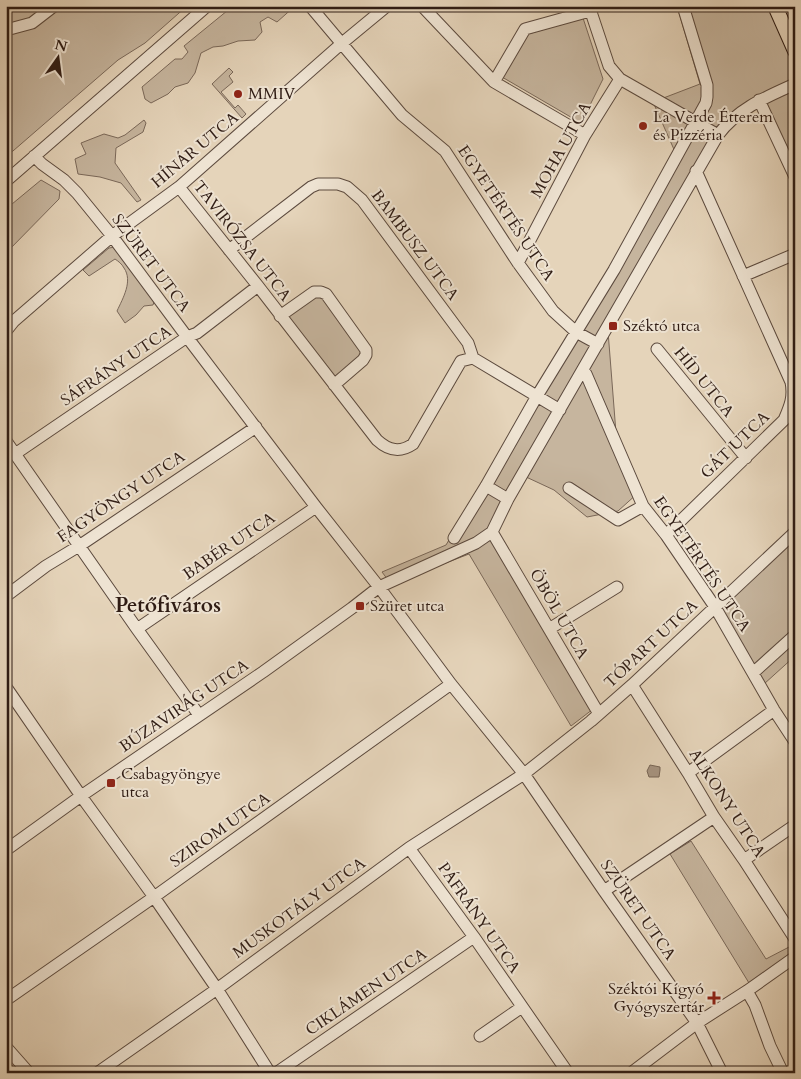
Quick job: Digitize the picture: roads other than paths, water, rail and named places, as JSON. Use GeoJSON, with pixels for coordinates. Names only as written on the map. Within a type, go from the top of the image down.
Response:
{"type":"FeatureCollection","features":[{"type":"Feature","properties":{"kind":"main road"},"geometry":{"type":"LineString","coordinates":[[775,6],[795,51]]}},
{"type":"Feature","properties":{"kind":"street"},"geometry":{"type":"LineString","coordinates":[[6,30],[32,22],[54,6]]}},
{"type":"Feature","properties":{"kind":"street"},"geometry":{"type":"LineString","coordinates":[[6,181],[207,6]]}},
{"type":"Feature","properties":{"kind":"street","name":"EGYETÉRTÉS UTCA"},"geometry":{"type":"LineString","coordinates":[[310,6],[402,116],[445,150],[518,263],[553,311],[576,332],[598,344]]}},
{"type":"Feature","properties":{"kind":"street","name":"HÍNÁR UTCA"},"geometry":{"type":"LineString","coordinates":[[6,331],[14,321],[112,236],[179,186],[387,6]]}},
{"type":"Feature","properties":{"kind":"street"},"geometry":{"type":"LineString","coordinates":[[422,6],[494,82],[585,135]]}},
{"type":"Feature","properties":{"kind":"street"},"geometry":{"type":"LineString","coordinates":[[454,538],[619,261],[706,103],[708,90],[683,6]]}},
{"type":"Feature","properties":{"kind":"street"},"geometry":{"type":"LineString","coordinates":[[494,82],[525,29],[590,9],[609,66],[620,79],[718,135]]}},
{"type":"Feature","properties":{"kind":"street","name":"MOHA UTCA"},"geometry":{"type":"LineString","coordinates":[[518,263],[585,135],[620,79]]}},
{"type":"Feature","properties":{"kind":"street"},"geometry":{"type":"LineString","coordinates":[[379,587],[476,543],[492,532],[508,499],[718,135],[732,119],[759,100],[795,84]]}},
{"type":"Feature","properties":{"kind":"street"},"geometry":{"type":"LineString","coordinates":[[759,100],[795,177]]}},
{"type":"Feature","properties":{"kind":"street","name":"SZÜRET UTCA"},"geometry":{"type":"LineString","coordinates":[[34,156],[77,193],[112,236],[186,337],[379,587],[451,684],[524,774],[698,1024],[722,1073]]}},
{"type":"Feature","properties":{"kind":"street","name":"GÁT UTCA"},"geometry":{"type":"LineString","coordinates":[[666,535],[784,420],[790,404],[792,391],[790,382],[696,171]]}},
{"type":"Feature","properties":{"kind":"street","name":"BAMBUSZ UTCA"},"geometry":{"type":"LineString","coordinates":[[229,250],[311,187],[327,183],[347,187],[362,200],[441,305],[468,343],[473,358]]}},
{"type":"Feature","properties":{"kind":"street","name":"TAVIRÓZSA UTCA"},"geometry":{"type":"LineString","coordinates":[[179,186],[334,385],[381,443],[391,449],[403,450],[413,444],[461,361],[473,358]]}},
{"type":"Feature","properties":{"kind":"street"},"geometry":{"type":"LineString","coordinates":[[743,276],[795,254]]}},
{"type":"Feature","properties":{"kind":"street","name":"SÁFRÁNY UTCA"},"geometry":{"type":"LineString","coordinates":[[15,454],[186,337],[197,333],[258,286]]}},
{"type":"Feature","properties":{"kind":"street","name":"TAVIRÓZSA UTCA"},"geometry":{"type":"LineString","coordinates":[[280,316],[314,292],[326,294],[366,350],[363,360],[334,385]]}},
{"type":"Feature","properties":{"kind":"street","name":"HÍD UTCA"},"geometry":{"type":"LineString","coordinates":[[657,350],[746,458]]}},
{"type":"Feature","properties":{"kind":"street"},"geometry":{"type":"LineString","coordinates":[[473,358],[560,410]]}},
{"type":"Feature","properties":{"kind":"street","name":"EGYETÉRTÉS UTCA"},"geometry":{"type":"LineString","coordinates":[[582,371],[586,374],[643,506],[666,535],[715,607],[774,710],[795,742]]}},
{"type":"Feature","properties":{"kind":"street","name":"FAGYÖNGY UTCA"},"geometry":{"type":"LineString","coordinates":[[6,596],[46,566],[79,546],[256,427]]}},
{"type":"Feature","properties":{"kind":"street"},"geometry":{"type":"LineString","coordinates":[[6,441],[199,715]]}},
{"type":"Feature","properties":{"kind":"street"},"geometry":{"type":"LineString","coordinates":[[486,486],[508,499]]}},
{"type":"Feature","properties":{"kind":"street"},"geometry":{"type":"LineString","coordinates":[[569,488],[618,520],[643,506]]}},
{"type":"Feature","properties":{"kind":"street","name":"BABÉR UTCA"},"geometry":{"type":"LineString","coordinates":[[137,629],[316,507]]}},
{"type":"Feature","properties":{"kind":"street","name":"ÖBÖL UTCA"},"geometry":{"type":"LineString","coordinates":[[492,532],[599,714]]}},
{"type":"Feature","properties":{"kind":"street","name":"TÓPART UTCA"},"geometry":{"type":"LineString","coordinates":[[524,774],[591,721],[632,685],[795,532]]}},
{"type":"Feature","properties":{"kind":"street","name":"BÚZAVIRÁG UTCA"},"geometry":{"type":"LineString","coordinates":[[6,850],[352,608],[379,587]]}},
{"type":"Feature","properties":{"kind":"street"},"geometry":{"type":"LineString","coordinates":[[549,629],[617,587]]}},
{"type":"Feature","properties":{"kind":"street"},"geometry":{"type":"LineString","coordinates":[[753,673],[795,635]]}},
{"type":"Feature","properties":{"kind":"street","name":"SZIROM UTCA"},"geometry":{"type":"LineString","coordinates":[[6,1000],[154,897],[451,684]]}},
{"type":"Feature","properties":{"kind":"street","name":"ALKONY UTCA"},"geometry":{"type":"LineString","coordinates":[[632,685],[714,816],[795,939]]}},
{"type":"Feature","properties":{"kind":"street"},"geometry":{"type":"LineString","coordinates":[[6,687],[217,989],[270,1073]]}},
{"type":"Feature","properties":{"kind":"street"},"geometry":{"type":"LineString","coordinates":[[688,773],[774,710]]}},
{"type":"Feature","properties":{"kind":"street","name":"MUSKOTÁLY UTCA"},"geometry":{"type":"LineString","coordinates":[[97,1073],[217,989],[409,848],[524,774]]}},
{"type":"Feature","properties":{"kind":"street"},"geometry":{"type":"LineString","coordinates":[[604,891],[714,816]]}},
{"type":"Feature","properties":{"kind":"street"},"geometry":{"type":"LineString","coordinates":[[744,860],[795,825]]}},
{"type":"Feature","properties":{"kind":"street","name":"PÁFRÁNY UTCA"},"geometry":{"type":"LineString","coordinates":[[409,848],[474,937],[568,1073]]}},
{"type":"Feature","properties":{"kind":"street","name":"CIKLÁMEN UTCA"},"geometry":{"type":"LineString","coordinates":[[276,1073],[474,937]]}},
{"type":"Feature","properties":{"kind":"street"},"geometry":{"type":"LineString","coordinates":[[631,1073],[795,957]]}},
{"type":"Feature","properties":{"kind":"street"},"geometry":{"type":"LineString","coordinates":[[747,991],[755,1005],[770,1046],[783,1073]]}},
{"type":"Feature","properties":{"kind":"street"},"geometry":{"type":"LineString","coordinates":[[480,1036],[522,1007]]}},
{"type":"Feature","properties":{"kind":"street"},"geometry":{"type":"LineString","coordinates":[[6,1047],[28,1073]]}},
{"type":"Feature","properties":{"kind":"place","name":"MMIV"},"geometry":{"type":"Point","coordinates":[238,94]}},
{"type":"Feature","properties":{"kind":"place","name":"La Verde Étterem és Pizzéria"},"geometry":{"type":"Point","coordinates":[643,126]}},
{"type":"Feature","properties":{"kind":"place","name":"Széktó utca"},"geometry":{"type":"Point","coordinates":[613,326]}},
{"type":"Feature","properties":{"kind":"place","name":"Szüret utca"},"geometry":{"type":"Point","coordinates":[360,606]}},
{"type":"Feature","properties":{"kind":"place","name":"Csabagyöngye utca"},"geometry":{"type":"Point","coordinates":[111,783]}},
{"type":"Feature","properties":{"kind":"place","name":"Széktói Kígyó Gyógyszertár"},"geometry":{"type":"Point","coordinates":[714,998]}},
{"type":"Feature","properties":{"kind":"district","name":"Petőfiváros"},"geometry":{"type":"Point","coordinates":[168,605]}}]}
